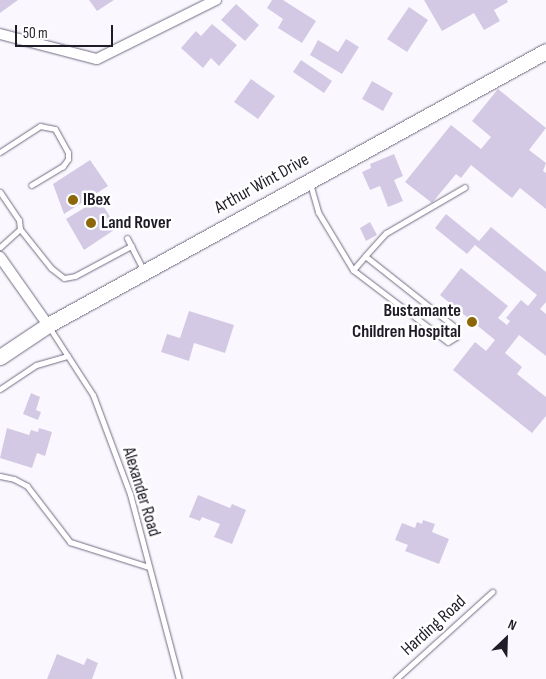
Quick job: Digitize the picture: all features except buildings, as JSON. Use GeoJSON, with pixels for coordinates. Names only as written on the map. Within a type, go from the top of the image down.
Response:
{"type":"FeatureCollection","features":[{"type":"Feature","properties":{"kind":"main road","name":"Arthur Wint Drive"},"geometry":{"type":"LineString","coordinates":[[0,357],[48,325],[144,271],[546,51]]}},
{"type":"Feature","properties":{"kind":"street"},"geometry":{"type":"LineString","coordinates":[[0,34],[97,59],[216,0]]}},
{"type":"Feature","properties":{"kind":"street"},"geometry":{"type":"LineString","coordinates":[[0,257],[48,325]]}},
{"type":"Feature","properties":{"kind":"lane"},"geometry":{"type":"LineString","coordinates":[[0,152],[40,126],[55,129],[68,152],[68,159],[63,166],[31,186]]}},
{"type":"Feature","properties":{"kind":"lane"},"geometry":{"type":"LineString","coordinates":[[319,174],[311,187],[318,212],[353,270],[438,337],[448,342],[456,337],[456,328],[445,318],[365,256]]}},
{"type":"Feature","properties":{"kind":"lane"},"geometry":{"type":"LineString","coordinates":[[353,270],[386,233],[465,187]]}},
{"type":"Feature","properties":{"kind":"lane"},"geometry":{"type":"LineString","coordinates":[[0,192],[19,220],[20,229],[51,268],[64,278],[75,276],[131,246]]}},
{"type":"Feature","properties":{"kind":"lane"},"geometry":{"type":"LineString","coordinates":[[0,247],[20,229]]}},
{"type":"Feature","properties":{"kind":"lane"},"geometry":{"type":"LineString","coordinates":[[127,238],[144,271]]}},
{"type":"Feature","properties":{"kind":"lane","name":"Alexander Road"},"geometry":{"type":"LineString","coordinates":[[48,325],[93,395],[130,494],[180,679]]}},
{"type":"Feature","properties":{"kind":"lane"},"geometry":{"type":"LineString","coordinates":[[0,388],[36,365],[68,356]]}},
{"type":"Feature","properties":{"kind":"lane"},"geometry":{"type":"LineString","coordinates":[[0,476],[14,479],[27,486],[70,542],[149,567]]}},
{"type":"Feature","properties":{"kind":"lane","name":"Harding Road"},"geometry":{"type":"LineString","coordinates":[[396,679],[492,592]]}},
{"type":"Feature","properties":{"kind":"place","name":"IBex"},"geometry":{"type":"Point","coordinates":[73,200]}},
{"type":"Feature","properties":{"kind":"place","name":"Land Rover"},"geometry":{"type":"Point","coordinates":[91,223]}},
{"type":"Feature","properties":{"kind":"place","name":"Bustamante Children Hospital"},"geometry":{"type":"Point","coordinates":[472,322]}}]}
